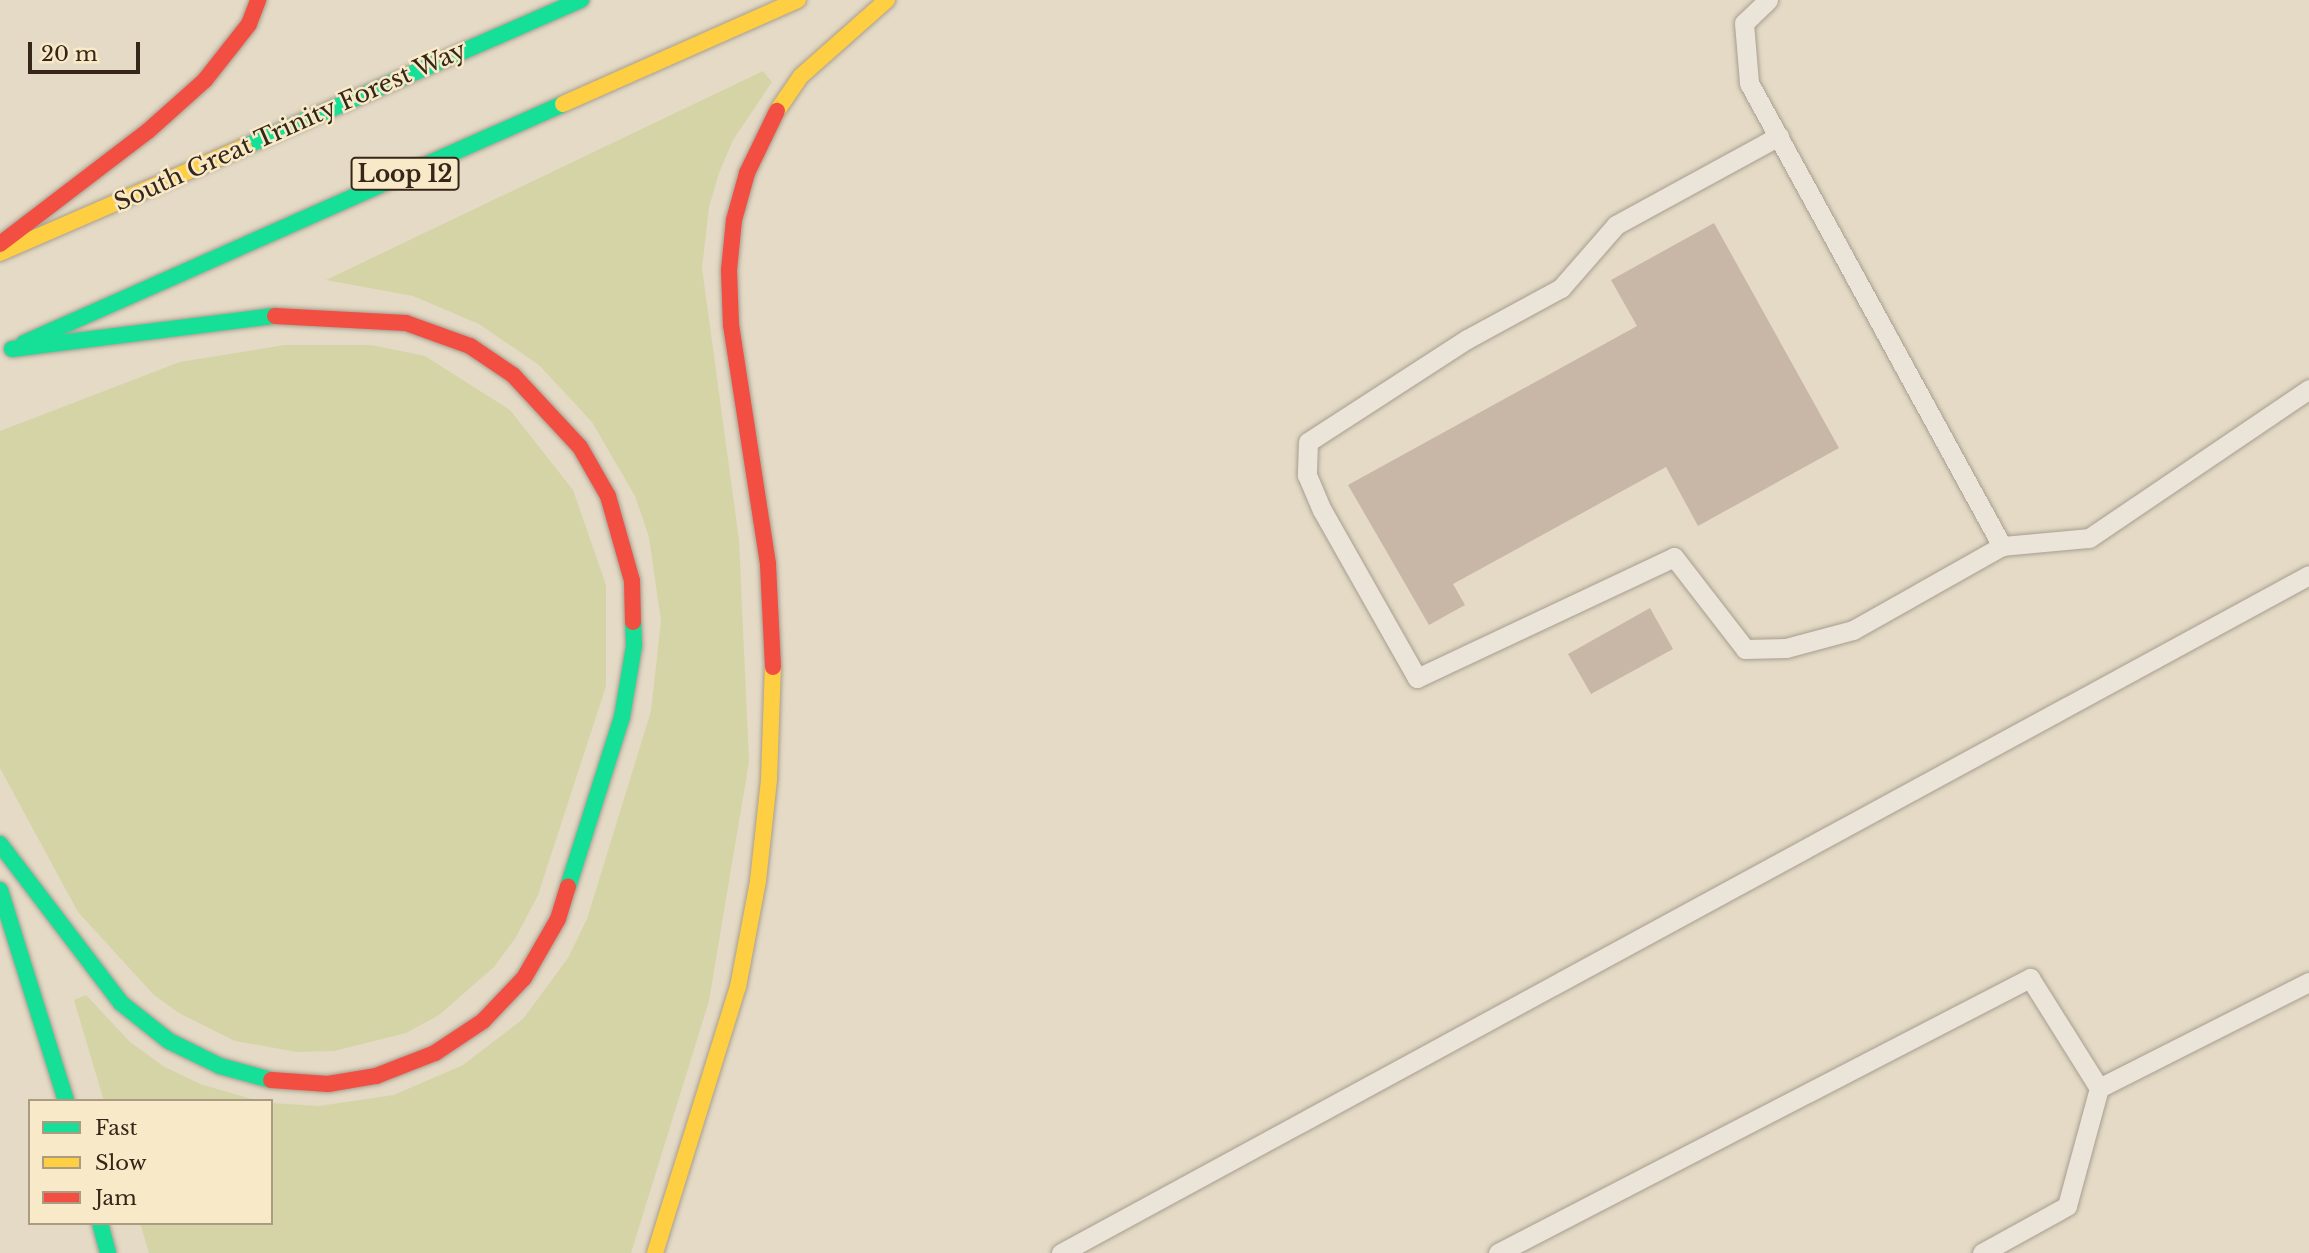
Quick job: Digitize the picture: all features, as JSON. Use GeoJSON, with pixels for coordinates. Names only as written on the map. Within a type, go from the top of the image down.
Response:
{"type":"FeatureCollection","features":[{"type":"Feature","properties":{"kind":"main road"},"geometry":{"type":"LineString","coordinates":[[0,244],[148,131],[205,80],[249,24],[258,0]]}},
{"type":"Feature","properties":{"kind":"main road","name":"South Great Trinity Forest Way"},"geometry":{"type":"LineString","coordinates":[[0,253],[581,0]]}},
{"type":"Feature","properties":{"kind":"main road","name":"Loop 12"},"geometry":{"type":"LineString","coordinates":[[6,351],[798,0]]}},
{"type":"Feature","properties":{"kind":"main road"},"geometry":{"type":"LineString","coordinates":[[655,1253],[738,987],[758,881],[769,779],[774,684],[768,564],[731,325],[729,270],[734,220],[747,173],[769,123],[801,76],[887,0]]}},
{"type":"Feature","properties":{"kind":"main road"},"geometry":{"type":"LineString","coordinates":[[0,844],[121,1003],[169,1041],[219,1066],[274,1081],[328,1084],[376,1076],[435,1053],[483,1021],[524,978],[558,919],[622,717],[634,646],[632,581],[608,496],[580,447],[549,409],[513,375],[470,346],[406,323],[287,315],[6,351]]}},
{"type":"Feature","properties":{"kind":"main road"},"geometry":{"type":"LineString","coordinates":[[0,890],[65,1099]]}},
{"type":"Feature","properties":{"kind":"main road"},"geometry":{"type":"LineString","coordinates":[[101,1225],[108,1253]]}},
{"type":"Feature","properties":{"kind":"lane"},"geometry":{"type":"LineString","coordinates":[[1768,0],[1744,23],[1749,83],[2002,546]]}},
{"type":"Feature","properties":{"kind":"lane"},"geometry":{"type":"LineString","coordinates":[[1779,136],[1616,225],[1561,288],[1467,339],[1308,442],[1307,475],[1322,510],[1417,678],[1674,557],[1745,649],[1772,648],[1853,630],[2002,546],[2089,538],[2309,389]]}},
{"type":"Feature","properties":{"kind":"lane"},"geometry":{"type":"LineString","coordinates":[[1061,1253],[2309,575]]}},
{"type":"Feature","properties":{"kind":"lane"},"geometry":{"type":"LineString","coordinates":[[1498,1253],[2030,978],[2099,1088],[2067,1206],[1982,1253]]}},
{"type":"Feature","properties":{"kind":"lane"},"geometry":{"type":"LineString","coordinates":[[2099,1088],[2309,982]]}},
{"type":"Feature","properties":{"kind":"green space"},"geometry":{"type":"Polygon","coordinates":[[[763,71],[772,82],[733,140],[719,173],[709,207],[702,268],[739,540],[749,762],[709,1001],[631,1253],[149,1253],[141,1225],[273,1225],[273,1103],[319,1106],[394,1095],[463,1065],[523,1019],[568,958],[587,919],[651,711],[661,621],[649,537],[635,496],[592,422],[539,365],[479,324],[413,296],[326,280],[763,71]]]}},
{"type":"Feature","properties":{"kind":"green space"},"geometry":{"type":"Polygon","coordinates":[[[285,345],[371,345],[425,356],[510,410],[573,490],[606,585],[606,686],[538,895],[516,937],[494,967],[439,1015],[406,1033],[334,1051],[297,1052],[235,1041],[179,1013],[154,995],[78,912],[0,768],[0,431],[180,362],[285,345]]]}},
{"type":"Feature","properties":{"kind":"green space"},"geometry":{"type":"Polygon","coordinates":[[[86,995],[130,1042],[163,1066],[200,1084],[252,1099],[103,1099],[74,1000],[86,995]]]}},
{"type":"Feature","properties":{"kind":"building"},"geometry":{"type":"Polygon","coordinates":[[[1714,223],[1839,448],[1698,526],[1666,467],[1453,584],[1465,605],[1429,625],[1348,485],[1637,326],[1611,280],[1714,223]]]}},
{"type":"Feature","properties":{"kind":"building"},"geometry":{"type":"Polygon","coordinates":[[[1650,608],[1673,649],[1591,694],[1568,654],[1650,608]]]}},
{"type":"Feature","properties":{"kind":"traffic: fast"},"geometry":{"type":"LineString","coordinates":[[244,147],[581,0]]}},
{"type":"Feature","properties":{"kind":"traffic: fast"},"geometry":{"type":"LineString","coordinates":[[24,343],[563,104]]}},
{"type":"Feature","properties":{"kind":"traffic: fast"},"geometry":{"type":"LineString","coordinates":[[12,349],[275,316]]}},
{"type":"Feature","properties":{"kind":"traffic: fast"},"geometry":{"type":"LineString","coordinates":[[568,887],[622,717],[634,646],[633,622]]}},
{"type":"Feature","properties":{"kind":"traffic: fast"},"geometry":{"type":"LineString","coordinates":[[0,844],[121,1003],[169,1041],[220,1066],[271,1080]]}},
{"type":"Feature","properties":{"kind":"traffic: fast"},"geometry":{"type":"LineString","coordinates":[[0,890],[65,1099]]}},
{"type":"Feature","properties":{"kind":"traffic: fast"},"geometry":{"type":"LineString","coordinates":[[101,1225],[108,1253]]}},
{"type":"Feature","properties":{"kind":"traffic: slow"},"geometry":{"type":"LineString","coordinates":[[563,104],[798,0]]}},
{"type":"Feature","properties":{"kind":"traffic: slow"},"geometry":{"type":"LineString","coordinates":[[777,111],[801,76],[887,0]]}},
{"type":"Feature","properties":{"kind":"traffic: slow"},"geometry":{"type":"LineString","coordinates":[[0,253],[244,147]]}},
{"type":"Feature","properties":{"kind":"traffic: slow"},"geometry":{"type":"LineString","coordinates":[[655,1253],[738,987],[758,881],[769,779],[773,667]]}},
{"type":"Feature","properties":{"kind":"traffic: jam"},"geometry":{"type":"LineString","coordinates":[[0,244],[148,131],[205,80],[249,24],[258,0]]}},
{"type":"Feature","properties":{"kind":"traffic: jam"},"geometry":{"type":"LineString","coordinates":[[773,667],[768,564],[731,325],[729,270],[734,220],[747,173],[777,111]]}},
{"type":"Feature","properties":{"kind":"traffic: jam"},"geometry":{"type":"LineString","coordinates":[[275,316],[406,323],[470,346],[513,375],[580,447],[608,496],[632,581],[633,622]]}},
{"type":"Feature","properties":{"kind":"traffic: jam"},"geometry":{"type":"LineString","coordinates":[[271,1080],[328,1084],[376,1076],[435,1053],[483,1021],[524,978],[558,919],[568,887]]}}]}
